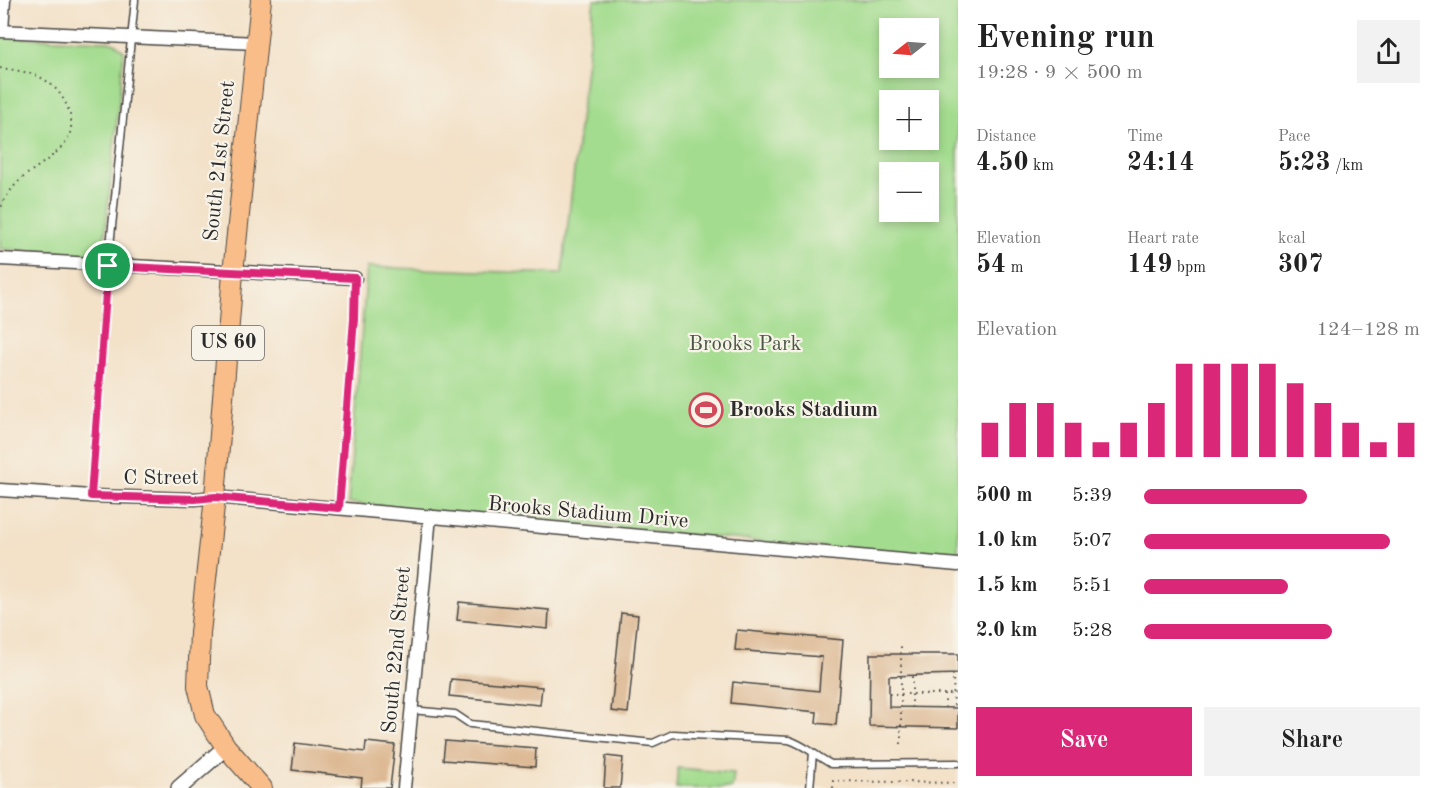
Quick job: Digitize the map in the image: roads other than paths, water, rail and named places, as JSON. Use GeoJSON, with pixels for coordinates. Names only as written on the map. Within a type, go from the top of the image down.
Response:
{"type":"FeatureCollection","features":[{"type":"Feature","properties":{"kind":"main road","name":"South 21st Street"},"geometry":{"type":"LineString","coordinates":[[226,747],[206,715],[198,686],[200,633],[215,497],[233,273],[261,0]]}},
{"type":"Feature","properties":{"kind":"main road","name":"US 60"},"geometry":{"type":"LineString","coordinates":[[226,747],[262,788]]}},
{"type":"Feature","properties":{"kind":"street"},"geometry":{"type":"LineString","coordinates":[[4,0],[1,31],[256,43]]}},
{"type":"Feature","properties":{"kind":"street"},"geometry":{"type":"LineString","coordinates":[[0,259],[355,278]]}},
{"type":"Feature","properties":{"kind":"street","name":"C Street"},"geometry":{"type":"LineString","coordinates":[[0,490],[91,496],[195,499],[215,497]]}},
{"type":"Feature","properties":{"kind":"street","name":"Brooks Stadium Drive"},"geometry":{"type":"LineString","coordinates":[[215,497],[958,565]]}},
{"type":"Feature","properties":{"kind":"street","name":"South 22nd Street"},"geometry":{"type":"LineString","coordinates":[[404,788],[430,516]]}},
{"type":"Feature","properties":{"kind":"street"},"geometry":{"type":"LineString","coordinates":[[179,788],[226,747]]}},
{"type":"Feature","properties":{"kind":"lane"},"geometry":{"type":"LineString","coordinates":[[91,496],[108,266],[135,0]]}},
{"type":"Feature","properties":{"kind":"lane"},"geometry":{"type":"LineString","coordinates":[[339,508],[354,319],[355,278]]}},
{"type":"Feature","properties":{"kind":"lane"},"geometry":{"type":"LineString","coordinates":[[411,710],[455,714],[470,724],[653,743],[673,734],[789,740],[803,744],[831,764],[958,763]]}},
{"type":"Feature","properties":{"kind":"lane"},"geometry":{"type":"LineString","coordinates":[[810,788],[813,753]]}},
{"type":"Feature","properties":{"kind":"place","name":"Brooks Stadium"},"geometry":{"type":"Point","coordinates":[706,410]}},
{"type":"Feature","properties":{"kind":"park label","name":"Brooks Park"},"geometry":{"type":"Point","coordinates":[745,344]}}]}
